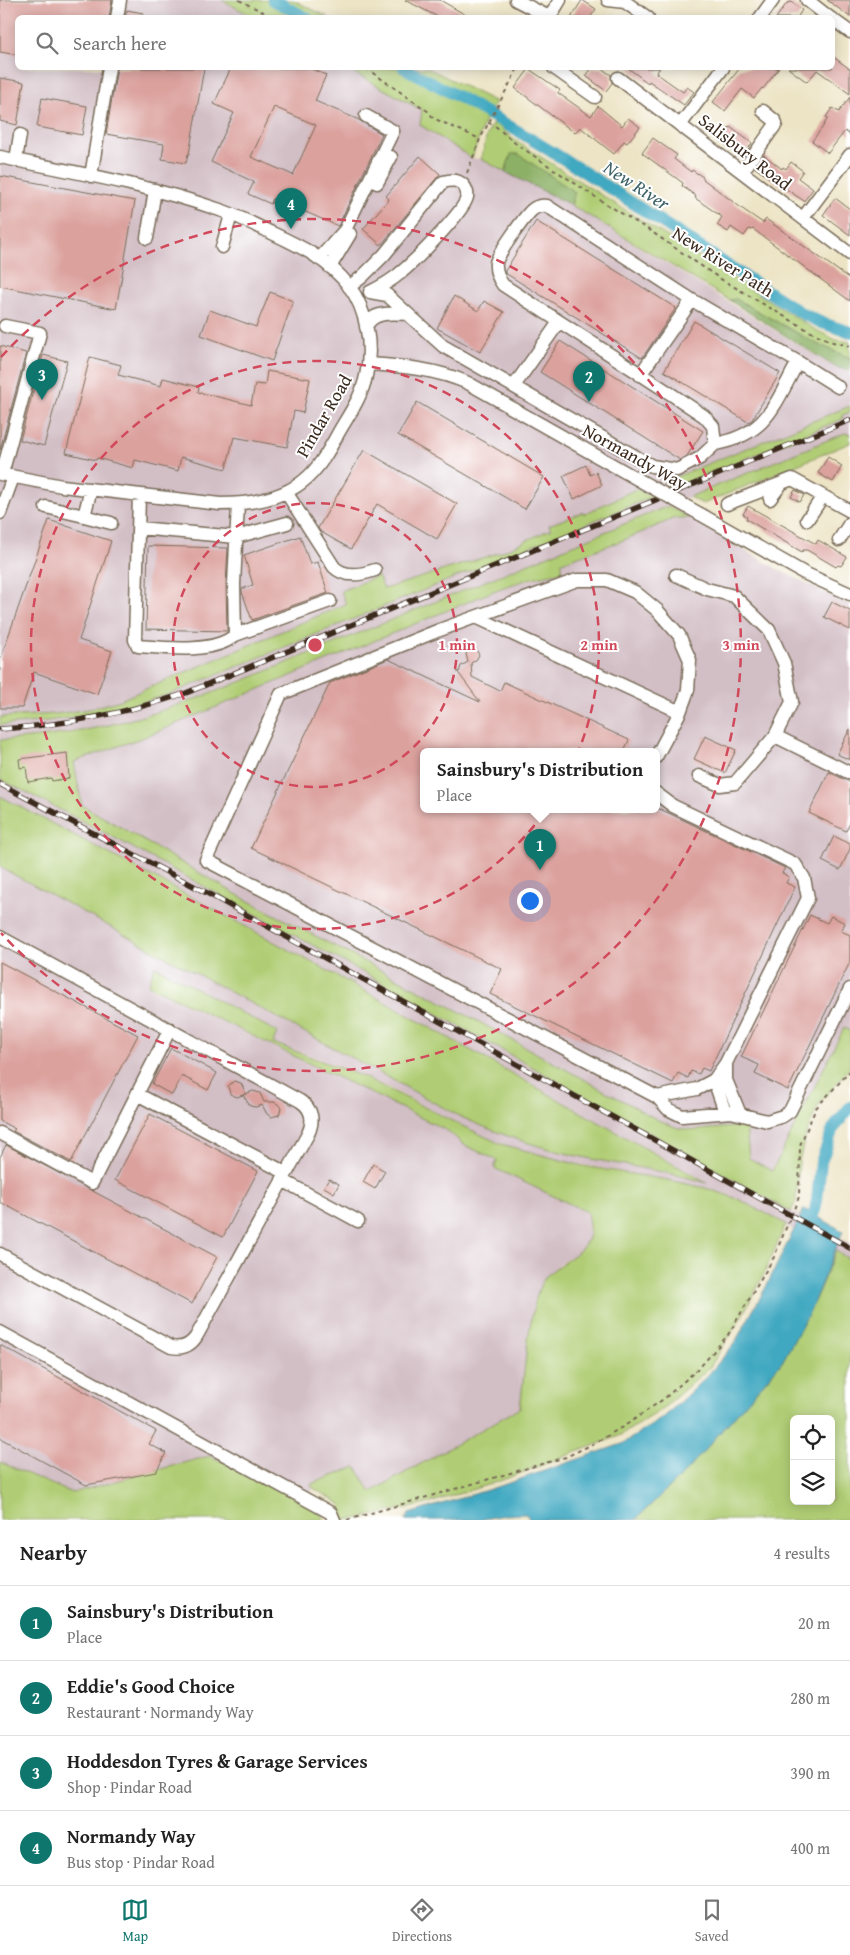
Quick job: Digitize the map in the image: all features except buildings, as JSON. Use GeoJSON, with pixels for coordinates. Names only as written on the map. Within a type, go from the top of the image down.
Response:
{"type":"FeatureCollection","features":[{"type":"Feature","properties":{"kind":"street"},"geometry":{"type":"LineString","coordinates":[[118,15],[120,0]]}},
{"type":"Feature","properties":{"kind":"street"},"geometry":{"type":"LineString","coordinates":[[516,0],[545,15]]}},
{"type":"Feature","properties":{"kind":"street"},"geometry":{"type":"LineString","coordinates":[[550,15],[560,0]]}},
{"type":"Feature","properties":{"kind":"street"},"geometry":{"type":"LineString","coordinates":[[608,0],[625,2],[644,15]]}},
{"type":"Feature","properties":{"kind":"street"},"geometry":{"type":"LineString","coordinates":[[762,15],[773,0]]}},
{"type":"Feature","properties":{"kind":"street"},"geometry":{"type":"LineString","coordinates":[[807,0],[827,15]]}},
{"type":"Feature","properties":{"kind":"street"},"geometry":{"type":"LineString","coordinates":[[835,21],[850,32]]}},
{"type":"Feature","properties":{"kind":"street"},"geometry":{"type":"LineString","coordinates":[[92,176],[109,70]]}},
{"type":"Feature","properties":{"kind":"street"},"geometry":{"type":"LineString","coordinates":[[557,70],[596,97]]}},
{"type":"Feature","properties":{"kind":"street"},"geometry":{"type":"LineString","coordinates":[[681,124],[722,70]]}},
{"type":"Feature","properties":{"kind":"street","name":"Salisbury Road"},"geometry":{"type":"LineString","coordinates":[[618,78],[850,254]]}},
{"type":"Feature","properties":{"kind":"street"},"geometry":{"type":"LineString","coordinates":[[742,172],[776,124],[763,111]]}},
{"type":"Feature","properties":{"kind":"street"},"geometry":{"type":"LineString","coordinates":[[319,259],[345,230],[393,131],[366,116]]}},
{"type":"Feature","properties":{"kind":"street"},"geometry":{"type":"LineString","coordinates":[[16,160],[20,135]]}},
{"type":"Feature","properties":{"kind":"street"},"geometry":{"type":"LineString","coordinates":[[803,218],[850,155]]}},
{"type":"Feature","properties":{"kind":"street","name":"Pindar Road"},"geometry":{"type":"LineString","coordinates":[[0,157],[155,190],[232,215],[296,245],[330,267],[352,292],[361,308],[368,337],[368,364],[364,386],[359,397],[323,459],[309,476],[286,492],[263,500],[238,504],[220,504],[91,490],[5,475]]}},
{"type":"Feature","properties":{"kind":"street"},"geometry":{"type":"LineString","coordinates":[[330,267],[390,157]]}},
{"type":"Feature","properties":{"kind":"street"},"geometry":{"type":"LineString","coordinates":[[352,292],[362,277],[384,255],[443,182],[455,180],[461,183],[465,188],[467,197],[465,202],[431,244],[401,274],[370,292]]}},
{"type":"Feature","properties":{"kind":"street"},"geometry":{"type":"LineString","coordinates":[[148,238],[155,190]]}},
{"type":"Feature","properties":{"kind":"street"},"geometry":{"type":"LineString","coordinates":[[715,444],[713,426],[704,416],[503,285],[497,277],[496,261],[524,218],[533,208],[540,205],[547,206],[692,300],[838,387]]}},
{"type":"Feature","properties":{"kind":"street"},"geometry":{"type":"LineString","coordinates":[[222,247],[232,215]]}},
{"type":"Feature","properties":{"kind":"street"},"geometry":{"type":"LineString","coordinates":[[352,292],[370,292],[386,295],[443,346],[652,466],[676,470],[700,458],[715,444],[732,441],[757,428],[769,415],[798,362]]}},
{"type":"Feature","properties":{"kind":"street"},"geometry":{"type":"LineString","coordinates":[[640,375],[692,300]]}},
{"type":"Feature","properties":{"kind":"street"},"geometry":{"type":"LineString","coordinates":[[366,327],[368,321],[377,316],[390,313],[406,314]]}},
{"type":"Feature","properties":{"kind":"street"},"geometry":{"type":"LineString","coordinates":[[514,386],[559,322]]}},
{"type":"Feature","properties":{"kind":"street"},"geometry":{"type":"LineString","coordinates":[[0,512],[5,475],[40,333],[5,326]]}},
{"type":"Feature","properties":{"kind":"street","name":"Normandy Way"},"geometry":{"type":"LineString","coordinates":[[368,364],[429,370],[453,376],[468,383],[804,573],[850,594]]}},
{"type":"Feature","properties":{"kind":"street"},"geometry":{"type":"LineString","coordinates":[[727,504],[792,478],[850,511]]}},
{"type":"Feature","properties":{"kind":"street"},"geometry":{"type":"LineString","coordinates":[[770,499],[782,483]]}},
{"type":"Feature","properties":{"kind":"street"},"geometry":{"type":"LineString","coordinates":[[84,516],[91,490]]}},
{"type":"Feature","properties":{"kind":"street"},"geometry":{"type":"LineString","coordinates":[[286,492],[339,572],[356,574],[375,570]]}},
{"type":"Feature","properties":{"kind":"street"},"geometry":{"type":"LineString","coordinates":[[139,496],[135,640],[138,646],[181,650],[227,642],[235,635],[330,601]]}},
{"type":"Feature","properties":{"kind":"street"},"geometry":{"type":"LineString","coordinates":[[807,520],[823,496]]}},
{"type":"Feature","properties":{"kind":"street"},"geometry":{"type":"LineString","coordinates":[[235,635],[238,504]]}},
{"type":"Feature","properties":{"kind":"street"},"geometry":{"type":"LineString","coordinates":[[46,507],[111,523]]}},
{"type":"Feature","properties":{"kind":"street"},"geometry":{"type":"LineString","coordinates":[[139,528],[236,537],[287,523]]}},
{"type":"Feature","properties":{"kind":"street"},"geometry":{"type":"LineString","coordinates":[[839,540],[850,523]]}},
{"type":"Feature","properties":{"kind":"street"},"geometry":{"type":"LineString","coordinates":[[676,574],[707,589],[734,596],[769,630],[784,663],[792,702],[776,736],[736,783],[720,785],[699,776]]}},
{"type":"Feature","properties":{"kind":"street"},"geometry":{"type":"LineString","coordinates":[[660,750],[680,712],[688,690],[690,660],[679,635],[657,610],[635,592],[607,580],[577,580],[476,617],[281,694],[206,860],[657,1096],[668,1109],[682,1116],[725,1112],[767,1121],[783,1116],[790,1111],[850,990]]}},
{"type":"Feature","properties":{"kind":"street"},"geometry":{"type":"LineString","coordinates":[[476,617],[680,712]]}},
{"type":"Feature","properties":{"kind":"street"},"geometry":{"type":"LineString","coordinates":[[776,736],[850,773]]}},
{"type":"Feature","properties":{"kind":"street"},"geometry":{"type":"LineString","coordinates":[[657,1096],[697,1089],[714,1080],[726,1063],[808,898],[804,878],[795,864],[673,806],[660,796]]}},
{"type":"Feature","properties":{"kind":"street"},"geometry":{"type":"LineString","coordinates":[[0,938],[306,1104],[312,1119],[311,1127],[192,1343],[178,1348],[171,1348],[0,1254]]}},
{"type":"Feature","properties":{"kind":"street"},"geometry":{"type":"LineString","coordinates":[[0,1133],[92,1182],[170,1029]]}},
{"type":"Feature","properties":{"kind":"street"},"geometry":{"type":"LineString","coordinates":[[726,1063],[726,1080],[740,1114]]}},
{"type":"Feature","properties":{"kind":"street"},"geometry":{"type":"LineString","coordinates":[[714,1080],[725,1112]]}},
{"type":"Feature","properties":{"kind":"street"},"geometry":{"type":"LineString","coordinates":[[137,1094],[358,1221]]}},
{"type":"Feature","properties":{"kind":"street"},"geometry":{"type":"LineString","coordinates":[[0,1332],[331,1513],[334,1520]]}},
{"type":"Feature","properties":{"kind":"path"},"geometry":{"type":"LineString","coordinates":[[239,0],[269,15]]}},
{"type":"Feature","properties":{"kind":"path"},"geometry":{"type":"LineString","coordinates":[[369,70],[429,112],[433,118],[480,140]]}},
{"type":"Feature","properties":{"kind":"path"},"geometry":{"type":"LineString","coordinates":[[465,188],[469,165],[498,103],[517,70]]}},
{"type":"Feature","properties":{"kind":"path","name":"New River Path"},"geometry":{"type":"LineString","coordinates":[[488,123],[493,124],[515,143],[572,182],[649,230],[719,278],[812,332],[833,342],[850,346]]}},
{"type":"Feature","properties":{"kind":"path"},"geometry":{"type":"LineString","coordinates":[[346,1520],[566,1456],[597,1442],[629,1423],[665,1398],[700,1367],[728,1335],[774,1257],[799,1197],[800,1145],[816,1108],[850,1071]]}},
{"type":"Feature","properties":{"kind":"shaded area"},"geometry":{"type":"Polygon","coordinates":[[[0,0],[222,0],[250,15],[15,15],[15,70],[349,70],[423,110],[420,125],[472,158],[481,159],[571,205],[834,367],[850,371],[850,406],[664,481],[667,484],[644,494],[636,489],[584,514],[576,514],[550,525],[551,529],[501,552],[384,589],[378,576],[341,592],[346,604],[130,697],[90,709],[55,714],[0,717],[0,0]]]}},
{"type":"Feature","properties":{"kind":"shaded area"},"geometry":{"type":"Polygon","coordinates":[[[850,412],[850,434],[845,433],[213,693],[155,713],[97,729],[39,738],[0,740],[0,725],[46,722],[107,712],[147,701],[186,687],[842,419],[841,415],[850,412]]]}},
{"type":"Feature","properties":{"kind":"shaded area"},"geometry":{"type":"Polygon","coordinates":[[[675,518],[689,518],[781,571],[850,604],[850,1031],[843,1029],[772,1171],[749,1158],[746,1126],[695,1130],[678,1128],[658,1120],[472,1018],[243,898],[82,805],[74,762],[147,736],[501,588],[546,575],[562,562],[624,540],[675,518]]]}},
{"type":"Feature","properties":{"kind":"shaded area"},"geometry":{"type":"Polygon","coordinates":[[[0,779],[111,836],[364,973],[850,1243],[850,1260],[726,1194],[668,1180],[556,1160],[526,1152],[482,1136],[387,1087],[317,1058],[273,1043],[276,1032],[155,966],[148,986],[448,1131],[464,1145],[497,1160],[494,1168],[587,1212],[589,1237],[581,1251],[559,1264],[543,1280],[534,1304],[520,1408],[371,1492],[311,1484],[313,1488],[309,1496],[209,1456],[72,1493],[0,1462],[0,867],[459,1116],[485,1128],[533,1144],[587,1158],[665,1172],[707,1182],[365,991],[0,796],[0,779]]]}},
{"type":"Feature","properties":{"kind":"green space"},"geometry":{"type":"Polygon","coordinates":[[[222,0],[293,0],[324,15],[249,15],[222,0]]]}},
{"type":"Feature","properties":{"kind":"green space"},"geometry":{"type":"Polygon","coordinates":[[[349,70],[432,70],[496,102],[486,117],[472,158],[420,125],[422,110],[349,70]]]}},
{"type":"Feature","properties":{"kind":"green space"},"geometry":{"type":"Polygon","coordinates":[[[494,121],[514,140],[814,329],[836,340],[850,342],[850,358],[813,342],[736,299],[729,300],[571,205],[574,192],[511,155],[505,172],[481,159],[487,135],[494,121]]]}},
{"type":"Feature","properties":{"kind":"green space"},"geometry":{"type":"Polygon","coordinates":[[[511,154],[518,154],[575,192],[571,205],[505,172],[511,154]]]}},
{"type":"Feature","properties":{"kind":"green space"},"geometry":{"type":"Polygon","coordinates":[[[736,299],[813,342],[850,358],[850,371],[835,367],[729,300],[736,299]]]}},
{"type":"Feature","properties":{"kind":"green space"},"geometry":{"type":"Polygon","coordinates":[[[850,406],[850,412],[842,415],[843,419],[673,488],[663,482],[850,406]]]}},
{"type":"Feature","properties":{"kind":"green space"},"geometry":{"type":"Polygon","coordinates":[[[845,433],[850,434],[850,443],[703,504],[689,497],[845,433]]]}},
{"type":"Feature","properties":{"kind":"green space"},"geometry":{"type":"Polygon","coordinates":[[[636,489],[652,497],[170,694],[86,715],[0,725],[0,717],[55,714],[90,709],[120,700],[346,604],[341,591],[378,576],[384,589],[501,552],[551,529],[549,525],[583,512],[584,514],[636,489]]]}},
{"type":"Feature","properties":{"kind":"green space"},"geometry":{"type":"Polygon","coordinates":[[[668,506],[689,518],[675,518],[624,540],[562,562],[562,572],[532,578],[501,588],[147,736],[74,762],[82,805],[243,898],[472,1018],[658,1120],[678,1128],[695,1130],[746,1126],[749,1158],[772,1171],[844,1028],[850,1031],[850,1068],[819,1104],[806,1134],[799,1162],[796,1201],[791,1212],[364,973],[111,836],[0,779],[0,740],[65,734],[95,728],[126,721],[185,703],[668,506]]]}},
{"type":"Feature","properties":{"kind":"green space"},"geometry":{"type":"Polygon","coordinates":[[[0,796],[365,991],[707,1183],[538,1146],[459,1116],[0,867],[0,796]]]}},
{"type":"Feature","properties":{"kind":"green space"},"geometry":{"type":"Polygon","coordinates":[[[155,966],[277,1032],[273,1043],[364,1077],[501,1144],[583,1166],[706,1188],[738,1199],[786,1224],[763,1276],[741,1318],[710,1367],[660,1411],[619,1436],[500,1481],[423,1505],[355,1519],[340,1520],[338,1516],[342,1505],[313,1488],[311,1484],[356,1467],[371,1492],[520,1408],[531,1321],[539,1289],[549,1273],[585,1245],[589,1232],[587,1212],[494,1168],[497,1160],[464,1145],[448,1131],[148,985],[155,966]]]}},
{"type":"Feature","properties":{"kind":"green space"},"geometry":{"type":"Polygon","coordinates":[[[836,1251],[850,1260],[850,1520],[635,1520],[688,1469],[782,1362],[810,1311],[836,1251]]]}},
{"type":"Feature","properties":{"kind":"green space"},"geometry":{"type":"Polygon","coordinates":[[[209,1456],[309,1496],[325,1520],[0,1520],[0,1462],[72,1493],[209,1456]]]}},
{"type":"Feature","properties":{"kind":"water"},"geometry":{"type":"Polygon","coordinates":[[[804,1209],[843,1231],[810,1311],[782,1362],[688,1469],[635,1520],[530,1520],[526,1514],[504,1515],[479,1520],[405,1520],[409,1514],[500,1486],[622,1444],[664,1417],[708,1375],[734,1344],[766,1287],[804,1209]]]}},
{"type":"Feature","properties":{"kind":"waterway","name":"New River"},"geometry":{"type":"LineString","coordinates":[[273,0],[301,15]]}},
{"type":"Feature","properties":{"kind":"waterway","name":"New River"},"geometry":{"type":"LineString","coordinates":[[408,70],[557,155],[803,314],[822,323],[850,332]]}},
{"type":"Feature","properties":{"kind":"waterway"},"geometry":{"type":"LineString","coordinates":[[811,1230],[817,1200],[821,1162],[833,1129],[850,1107]]}},
{"type":"Feature","properties":{"kind":"railway"},"geometry":{"type":"LineString","coordinates":[[0,729],[48,725],[117,713],[186,693],[850,420]]}},
{"type":"Feature","properties":{"kind":"railway"},"geometry":{"type":"LineString","coordinates":[[0,784],[207,893],[850,1248]]}},
{"type":"Feature","properties":{"kind":"place","name":"Normandy Way"},"geometry":{"type":"Point","coordinates":[291,229]}},
{"type":"Feature","properties":{"kind":"place","name":"Hoddesdon Tyres & Garage Services"},"geometry":{"type":"Point","coordinates":[42,400]}},
{"type":"Feature","properties":{"kind":"place","name":"Eddie's Good Choice"},"geometry":{"type":"Point","coordinates":[589,402]}},
{"type":"Feature","properties":{"kind":"place","name":"Sainsbury's Distribution"},"geometry":{"type":"Point","coordinates":[540,870]}}]}
